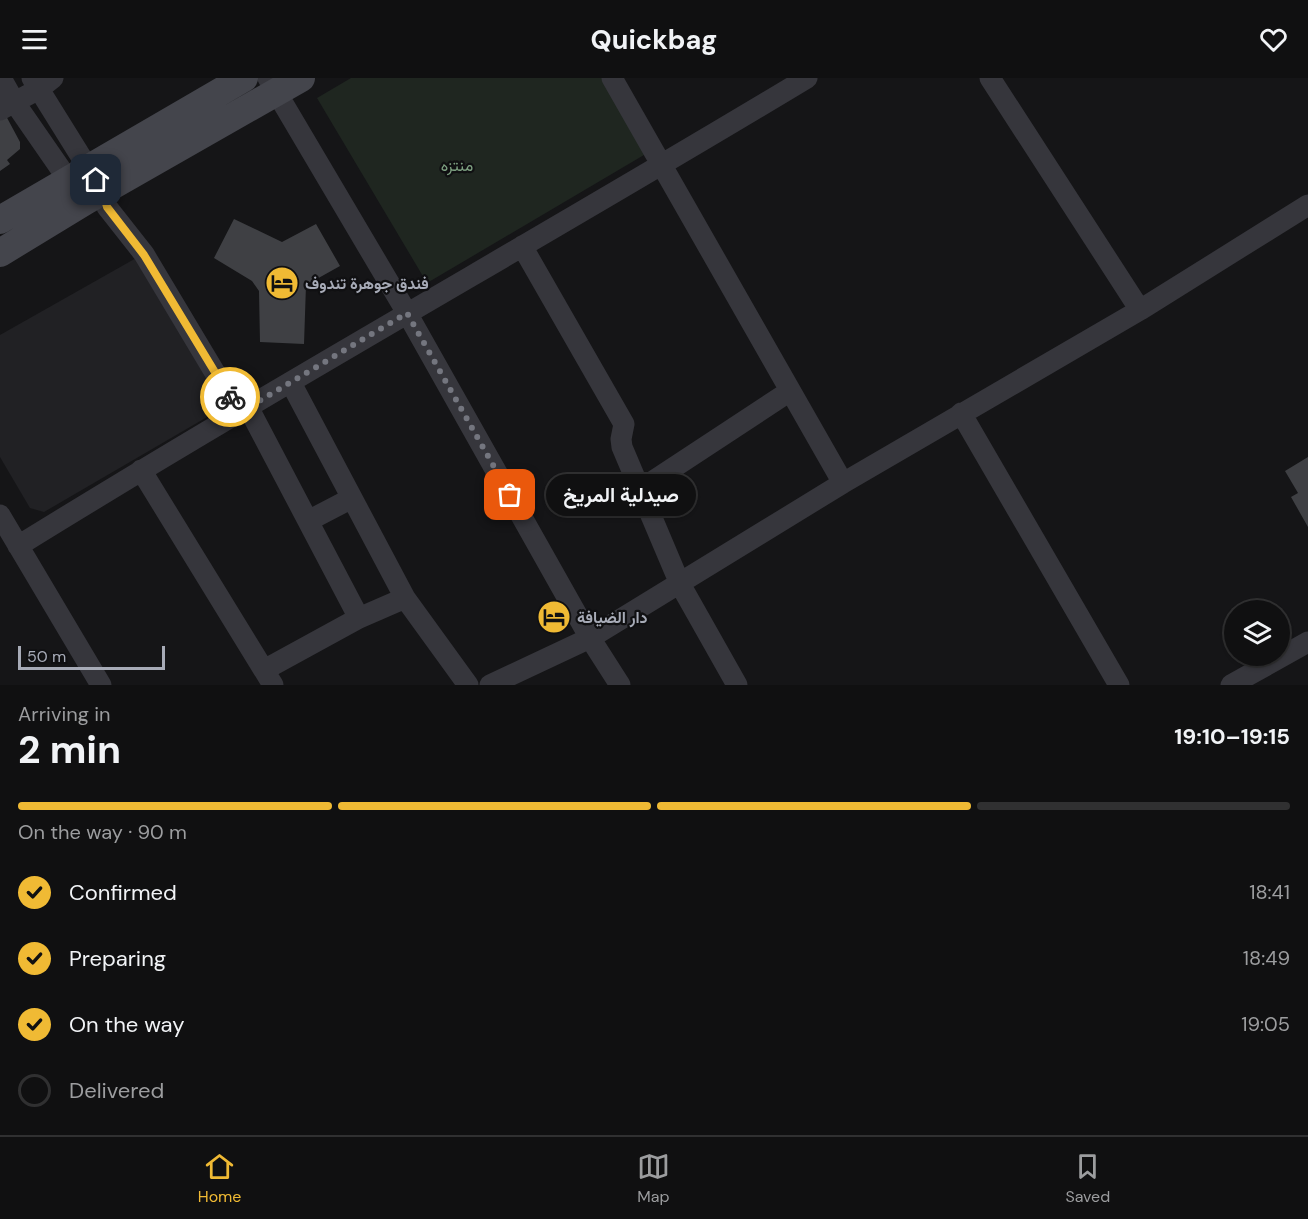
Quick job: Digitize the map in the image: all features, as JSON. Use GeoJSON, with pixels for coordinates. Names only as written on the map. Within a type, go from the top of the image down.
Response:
{"type":"FeatureCollection","features":[{"type":"Feature","properties":{"kind":"street"},"geometry":{"type":"LineString","coordinates":[[1,78],[8,106],[91,190],[144,255],[244,410],[308,521],[359,618]]}},
{"type":"Feature","properties":{"kind":"street"},"geometry":{"type":"LineString","coordinates":[[0,253],[91,190],[244,78]]}},
{"type":"Feature","properties":{"kind":"street"},"geometry":{"type":"LineString","coordinates":[[612,78],[843,483]]}},
{"type":"Feature","properties":{"kind":"street"},"geometry":{"type":"LineString","coordinates":[[18,546],[141,470],[807,78]]}},
{"type":"Feature","properties":{"kind":"street"},"geometry":{"type":"LineString","coordinates":[[990,78],[1140,310]]}},
{"type":"Feature","properties":{"kind":"street"},"geometry":{"type":"LineString","coordinates":[[8,106],[41,82],[91,190]]}},
{"type":"Feature","properties":{"kind":"street"},"geometry":{"type":"LineString","coordinates":[[0,220],[91,190],[282,83],[407,313],[590,638],[620,685]]}},
{"type":"Feature","properties":{"kind":"street"},"geometry":{"type":"LineString","coordinates":[[490,685],[590,638],[843,483],[1140,310],[1308,205]]}},
{"type":"Feature","properties":{"kind":"street"},"geometry":{"type":"LineString","coordinates":[[522,246],[624,424],[622,447],[680,584],[736,685]]}},
{"type":"Feature","properties":{"kind":"street"},"geometry":{"type":"LineString","coordinates":[[291,383],[405,598],[468,685]]}},
{"type":"Feature","properties":{"kind":"street"},"geometry":{"type":"LineString","coordinates":[[641,489],[790,391]]}},
{"type":"Feature","properties":{"kind":"street"},"geometry":{"type":"LineString","coordinates":[[961,413],[1119,685]]}},
{"type":"Feature","properties":{"kind":"street"},"geometry":{"type":"LineString","coordinates":[[141,470],[268,677],[359,618],[405,598]]}},
{"type":"Feature","properties":{"kind":"street"},"geometry":{"type":"LineString","coordinates":[[308,521],[352,498]]}},
{"type":"Feature","properties":{"kind":"street"},"geometry":{"type":"LineString","coordinates":[[0,515],[101,685]]}},
{"type":"Feature","properties":{"kind":"street"},"geometry":{"type":"LineString","coordinates":[[1231,685],[1308,642]]}},
{"type":"Feature","properties":{"kind":"shaded area"},"geometry":{"type":"Polygon","coordinates":[[[138,257],[226,406],[44,512],[30,508],[0,457],[0,335],[138,257]]]}},
{"type":"Feature","properties":{"kind":"green space","name":"منتزه"},"geometry":{"type":"Polygon","coordinates":[[[351,78],[606,78],[649,152],[427,283],[317,98],[351,78]]]}},
{"type":"Feature","properties":{"kind":"building"},"geometry":{"type":"Polygon","coordinates":[[[5,114],[20,142],[20,149],[7,160],[10,164],[0,171],[0,116],[5,114]]]}},
{"type":"Feature","properties":{"kind":"building","name":"فندق جوهرة تندوف"},"geometry":{"type":"Polygon","coordinates":[[[234,219],[282,242],[316,224],[340,266],[306,285],[304,344],[260,342],[259,291],[252,281],[214,258],[234,219]]]}},
{"type":"Feature","properties":{"kind":"building"},"geometry":{"type":"Polygon","coordinates":[[[1308,457],[1308,527],[1291,497],[1298,493],[1285,471],[1308,457]]]}},
{"type":"Feature","properties":{"kind":"way so far"},"geometry":{"type":"LineString","coordinates":[[230,397],[239,413],[407,313],[510,495]]}},
{"type":"Feature","properties":{"kind":"place","name":"فندق جوهرة تندوف"},"geometry":{"type":"Point","coordinates":[282,283]}},
{"type":"Feature","properties":{"kind":"place","name":"صيدلية المريخ"},"geometry":{"type":"Point","coordinates":[510,495]}},
{"type":"Feature","properties":{"kind":"place","name":"دار الضيافة"},"geometry":{"type":"Point","coordinates":[554,617]}},
{"type":"Feature","properties":{"kind":"route"},"geometry":{"type":"LineString","coordinates":[[96,180],[103,192],[107,207],[144,255],[230,397]]}}]}
